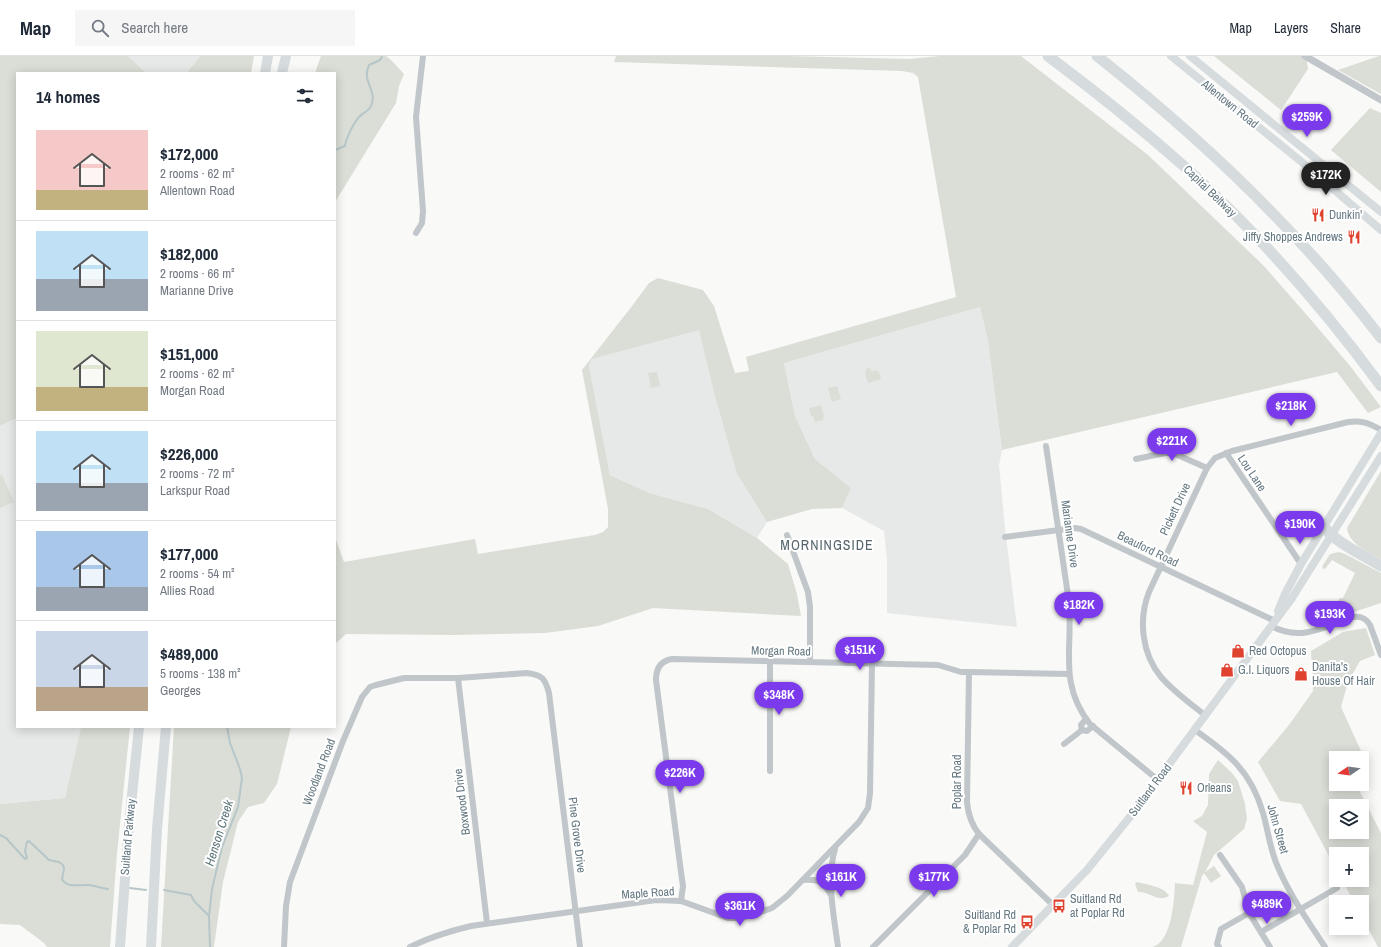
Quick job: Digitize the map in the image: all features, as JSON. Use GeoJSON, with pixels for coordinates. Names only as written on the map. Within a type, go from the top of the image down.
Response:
{"type":"FeatureCollection","features":[{"type":"Feature","properties":{"kind":"highway"},"geometry":{"type":"LineString","coordinates":[[265,72],[268,56]]}},
{"type":"Feature","properties":{"kind":"highway"},"geometry":{"type":"LineString","coordinates":[[282,72],[286,56]]}},
{"type":"Feature","properties":{"kind":"highway","name":"Capital Beltway"},"geometry":{"type":"LineString","coordinates":[[1048,56],[1108,101],[1150,136],[1221,201],[1291,274],[1352,346],[1381,386]]}},
{"type":"Feature","properties":{"kind":"highway"},"geometry":{"type":"LineString","coordinates":[[1097,56],[1171,117],[1243,183],[1312,256],[1381,338]]}},
{"type":"Feature","properties":{"kind":"highway"},"geometry":{"type":"LineString","coordinates":[[1323,526],[1332,536],[1381,566]]}},
{"type":"Feature","properties":{"kind":"highway","name":"Suitland Parkway"},"geometry":{"type":"LineString","coordinates":[[120,947],[128,831],[139,728]]}},
{"type":"Feature","properties":{"kind":"highway"},"geometry":{"type":"LineString","coordinates":[[151,947],[156,851],[166,728]]}},
{"type":"Feature","properties":{"kind":"main road","name":"Allentown Road"},"geometry":{"type":"LineString","coordinates":[[1171,56],[1303,163],[1381,230]]}},
{"type":"Feature","properties":{"kind":"main road","name":"Allentown Road"},"geometry":{"type":"LineString","coordinates":[[1190,56],[1381,212]]}},
{"type":"Feature","properties":{"kind":"main road"},"geometry":{"type":"LineString","coordinates":[[1303,163],[1310,154]]}},
{"type":"Feature","properties":{"kind":"main road","name":"Suitland Road"},"geometry":{"type":"LineString","coordinates":[[1273,624],[1285,594],[1301,564],[1381,432]]}},
{"type":"Feature","properties":{"kind":"main road","name":"Suitland Road"},"geometry":{"type":"LineString","coordinates":[[1012,947],[1098,857],[1158,780],[1292,598],[1381,456]]}},
{"type":"Feature","properties":{"kind":"street"},"geometry":{"type":"LineString","coordinates":[[416,233],[422,223],[423,211],[416,128],[418,88],[423,56]]}},
{"type":"Feature","properties":{"kind":"street"},"geometry":{"type":"LineString","coordinates":[[1305,56],[1381,100]]}},
{"type":"Feature","properties":{"kind":"street","name":"Pickett Drive"},"geometry":{"type":"LineString","coordinates":[[1206,716],[1166,682],[1156,669],[1147,651],[1143,635],[1146,598],[1207,468],[1216,458],[1240,449],[1355,421],[1367,422],[1381,432]]}},
{"type":"Feature","properties":{"kind":"street","name":"Marianne Drive"},"geometry":{"type":"LineString","coordinates":[[1046,446],[1069,612],[1069,674],[1074,696],[1079,708],[1092,726],[1158,780]]}},
{"type":"Feature","properties":{"kind":"street"},"geometry":{"type":"LineString","coordinates":[[1136,459],[1165,453],[1173,453],[1207,468]]}},
{"type":"Feature","properties":{"kind":"street","name":"Lou Lane"},"geometry":{"type":"LineString","coordinates":[[1226,454],[1301,564]]}},
{"type":"Feature","properties":{"kind":"street","name":"Beauford Road"},"geometry":{"type":"LineString","coordinates":[[1005,537],[1075,528],[1081,529],[1160,567],[1289,633],[1301,634],[1315,631],[1359,616],[1368,621],[1381,655]]}},
{"type":"Feature","properties":{"kind":"street"},"geometry":{"type":"LineString","coordinates":[[786,535],[808,592],[810,607],[810,662]]}},
{"type":"Feature","properties":{"kind":"street","name":"Morgan Road"},"geometry":{"type":"LineString","coordinates":[[681,901],[683,886],[656,687],[656,675],[659,666],[665,661],[938,665],[961,672],[1069,674]]}},
{"type":"Feature","properties":{"kind":"street"},"geometry":{"type":"LineString","coordinates":[[770,662],[770,770]]}},
{"type":"Feature","properties":{"kind":"street","name":"Maple Road"},"geometry":{"type":"LineString","coordinates":[[410,947],[433,936],[452,930],[656,900],[681,901],[728,918],[739,918],[772,908],[787,896],[836,847],[865,814],[870,801],[872,663]]}},
{"type":"Feature","properties":{"kind":"street","name":"Poplar Road"},"geometry":{"type":"LineString","coordinates":[[969,672],[967,808],[973,827],[1053,905]]}},
{"type":"Feature","properties":{"kind":"street","name":"Woodland Road"},"geometry":{"type":"LineString","coordinates":[[284,947],[286,906],[290,882],[343,741],[362,697],[370,687],[386,681],[404,678],[458,678],[526,673],[536,674],[545,680],[547,684],[553,726]]}},
{"type":"Feature","properties":{"kind":"street","name":"Boxwood Drive"},"geometry":{"type":"LineString","coordinates":[[458,678],[487,924]]}},
{"type":"Feature","properties":{"kind":"street"},"geometry":{"type":"LineString","coordinates":[[1082,730],[1081,725],[1086,719]]}},
{"type":"Feature","properties":{"kind":"street","name":"Pine Grove Drive"},"geometry":{"type":"LineString","coordinates":[[553,726],[580,947]]}},
{"type":"Feature","properties":{"kind":"street"},"geometry":{"type":"LineString","coordinates":[[1064,744],[1082,730],[1087,731],[1092,726]]}},
{"type":"Feature","properties":{"kind":"street","name":"John Street"},"geometry":{"type":"LineString","coordinates":[[1195,730],[1233,759],[1247,776],[1263,812],[1271,847],[1277,865],[1301,909],[1325,947]]}},
{"type":"Feature","properties":{"kind":"street"},"geometry":{"type":"LineString","coordinates":[[873,947],[965,855],[979,834]]}},
{"type":"Feature","properties":{"kind":"street"},"geometry":{"type":"LineString","coordinates":[[836,847],[831,870],[832,896],[838,947]]}},
{"type":"Feature","properties":{"kind":"street"},"geometry":{"type":"LineString","coordinates":[[1220,855],[1242,887],[1249,913],[1261,932],[1267,946]]}},
{"type":"Feature","properties":{"kind":"street"},"geometry":{"type":"LineString","coordinates":[[803,880],[814,880],[820,882],[826,886],[832,896]]}},
{"type":"Feature","properties":{"kind":"street"},"geometry":{"type":"LineString","coordinates":[[1261,932],[1337,888]]}},
{"type":"Feature","properties":{"kind":"street"},"geometry":{"type":"LineString","coordinates":[[1219,947],[1217,944],[1221,929],[1249,913]]}},
{"type":"Feature","properties":{"kind":"shaded area"},"geometry":{"type":"Polygon","coordinates":[[[0,56],[128,56],[145,72],[16,72],[16,418],[0,426],[0,56]]]}},
{"type":"Feature","properties":{"kind":"shaded area"},"geometry":{"type":"Polygon","coordinates":[[[128,56],[200,56],[188,72],[145,72],[128,56]]]}},
{"type":"Feature","properties":{"kind":"shaded area"},"geometry":{"type":"Polygon","coordinates":[[[200,56],[254,56],[251,72],[188,72],[200,56]]]}},
{"type":"Feature","properties":{"kind":"shaded area"},"geometry":{"type":"Polygon","coordinates":[[[321,56],[386,56],[404,74],[399,86],[396,103],[336,200],[336,72],[315,72],[321,56]]]}},
{"type":"Feature","properties":{"kind":"shaded area"},"geometry":{"type":"Polygon","coordinates":[[[616,56],[785,56],[909,59],[940,56],[1021,56],[1148,155],[1263,265],[1351,367],[1381,407],[1368,413],[1337,372],[1002,450],[988,341],[980,307],[784,363],[795,416],[815,459],[851,488],[842,508],[812,509],[767,522],[737,474],[714,393],[699,330],[592,359],[589,366],[610,475],[649,493],[708,509],[757,538],[788,564],[797,594],[801,616],[653,608],[598,626],[545,633],[455,635],[346,634],[336,643],[336,540],[344,562],[475,539],[478,554],[595,535],[603,532],[608,527],[608,509],[582,370],[649,283],[658,278],[703,290],[714,306],[735,373],[749,371],[746,357],[956,297],[918,77],[913,73],[902,71],[614,62],[616,56]]]}},
{"type":"Feature","properties":{"kind":"shaded area"},"geometry":{"type":"Polygon","coordinates":[[[1214,56],[1306,56],[1308,69],[1281,110],[1214,56]]]}},
{"type":"Feature","properties":{"kind":"shaded area"},"geometry":{"type":"Polygon","coordinates":[[[1381,56],[1381,94],[1338,70],[1381,56]]]}},
{"type":"Feature","properties":{"kind":"shaded area"},"geometry":{"type":"Polygon","coordinates":[[[1370,108],[1381,113],[1381,192],[1331,150],[1370,108]]]}},
{"type":"Feature","properties":{"kind":"shaded area"},"geometry":{"type":"Polygon","coordinates":[[[980,307],[988,341],[1002,450],[999,465],[1017,627],[887,613],[887,559],[884,531],[842,508],[851,488],[815,459],[795,416],[784,363],[980,307]]]}},
{"type":"Feature","properties":{"kind":"shaded area"},"geometry":{"type":"Polygon","coordinates":[[[699,329],[714,393],[737,474],[767,522],[757,538],[708,509],[649,493],[610,475],[589,366],[592,359],[699,329]]]}},
{"type":"Feature","properties":{"kind":"shaded area"},"geometry":{"type":"Polygon","coordinates":[[[867,368],[871,369],[872,372],[876,370],[879,372],[881,379],[868,383],[865,373],[867,368]]]}},
{"type":"Feature","properties":{"kind":"shaded area"},"geometry":{"type":"Polygon","coordinates":[[[657,372],[660,386],[651,388],[648,373],[657,372]]]}},
{"type":"Feature","properties":{"kind":"shaded area"},"geometry":{"type":"Polygon","coordinates":[[[837,386],[841,399],[832,402],[828,388],[837,386]]]}},
{"type":"Feature","properties":{"kind":"shaded area"},"geometry":{"type":"Polygon","coordinates":[[[821,405],[824,416],[823,420],[815,422],[813,416],[811,416],[809,408],[821,405]]]}},
{"type":"Feature","properties":{"kind":"shaded area"},"geometry":{"type":"Polygon","coordinates":[[[16,418],[16,728],[81,728],[65,798],[0,804],[0,426],[16,418]]]}},
{"type":"Feature","properties":{"kind":"shaded area"},"geometry":{"type":"Polygon","coordinates":[[[1381,471],[1381,559],[1355,543],[1351,539],[1347,528],[1381,471]]]}},
{"type":"Feature","properties":{"kind":"shaded area"},"geometry":{"type":"Polygon","coordinates":[[[2,475],[14,502],[0,508],[0,476],[2,475]]]}},
{"type":"Feature","properties":{"kind":"shaded area"},"geometry":{"type":"Polygon","coordinates":[[[1339,552],[1381,573],[1381,603],[1324,622],[1340,598],[1343,598],[1355,573],[1332,560],[1325,569],[1322,568],[1330,554],[1339,552]]]}},
{"type":"Feature","properties":{"kind":"shaded area"},"geometry":{"type":"Polygon","coordinates":[[[1366,628],[1375,655],[1360,661],[1348,682],[1341,707],[1361,751],[1329,751],[1329,791],[1360,791],[1364,799],[1329,799],[1329,839],[1369,839],[1369,809],[1381,833],[1381,947],[1378,947],[1369,930],[1369,895],[1350,895],[1346,887],[1369,887],[1369,847],[1329,847],[1329,856],[1301,804],[1280,801],[1258,762],[1289,725],[1313,691],[1311,651],[1343,632],[1366,628]]]}},
{"type":"Feature","properties":{"kind":"shaded area"},"geometry":{"type":"Polygon","coordinates":[[[81,728],[130,728],[117,853],[110,947],[47,947],[44,943],[20,925],[0,924],[0,804],[65,798],[81,728]]]}},
{"type":"Feature","properties":{"kind":"shaded area"},"geometry":{"type":"Polygon","coordinates":[[[174,728],[291,728],[277,784],[264,803],[248,807],[238,822],[223,882],[214,947],[161,947],[174,728]]]}},
{"type":"Feature","properties":{"kind":"shaded area"},"geometry":{"type":"Polygon","coordinates":[[[1218,760],[1238,781],[1245,804],[1247,819],[1244,829],[1214,855],[1205,872],[1214,866],[1221,876],[1211,883],[1204,873],[1202,876],[1181,947],[1153,947],[1164,937],[1168,928],[1173,909],[1175,883],[1193,885],[1207,832],[1193,821],[1202,816],[1208,805],[1209,774],[1218,760]]]}},
{"type":"Feature","properties":{"kind":"shaded area"},"geometry":{"type":"Polygon","coordinates":[[[1137,882],[1159,888],[1169,896],[1165,898],[1157,898],[1146,893],[1138,892],[1135,884],[1137,882]]]}},
{"type":"Feature","properties":{"kind":"waterway","name":"Henson Creek"},"geometry":{"type":"LineString","coordinates":[[336,150],[345,146],[355,122],[371,106],[373,95],[368,81],[367,71],[369,65],[379,61],[382,56]]}},
{"type":"Feature","properties":{"kind":"waterway","name":"Henson Creek"},"geometry":{"type":"LineString","coordinates":[[210,947],[209,916],[212,889],[222,847],[238,807],[242,778],[230,743],[227,728]]}},
{"type":"Feature","properties":{"kind":"waterway"},"geometry":{"type":"LineString","coordinates":[[0,835],[6,838],[25,859],[27,858],[25,851],[27,842],[29,841],[49,860],[59,862],[63,865],[64,869],[62,879],[67,884],[89,885],[108,889]]}},
{"type":"Feature","properties":{"kind":"waterway"},"geometry":{"type":"LineString","coordinates":[[130,888],[146,890]]}},
{"type":"Feature","properties":{"kind":"waterway"},"geometry":{"type":"LineString","coordinates":[[164,890],[191,895],[194,901],[209,916]]}},
{"type":"Feature","properties":{"kind":"place","name":"Dunkin'"},"geometry":{"type":"Point","coordinates":[1318,215]}},
{"type":"Feature","properties":{"kind":"place","name":"Jiffy Shoppes Andrews"},"geometry":{"type":"Point","coordinates":[1354,237]}},
{"type":"Feature","properties":{"kind":"place","name":"Red Octopus"},"geometry":{"type":"Point","coordinates":[1238,651]}},
{"type":"Feature","properties":{"kind":"place","name":"G.I. Liquors"},"geometry":{"type":"Point","coordinates":[1227,670]}},
{"type":"Feature","properties":{"kind":"place","name":"Danita's House Of Hair"},"geometry":{"type":"Point","coordinates":[1301,674]}},
{"type":"Feature","properties":{"kind":"place","name":"Orleans"},"geometry":{"type":"Point","coordinates":[1186,788]}},
{"type":"Feature","properties":{"kind":"place","name":"Suitland Rd at Poplar Rd"},"geometry":{"type":"Point","coordinates":[1059,906]}},
{"type":"Feature","properties":{"kind":"place","name":"Suitland Rd & Poplar Rd"},"geometry":{"type":"Point","coordinates":[1027,922]}},
{"type":"Feature","properties":{"kind":"district","name":"MORNINGSIDE"},"geometry":{"type":"Point","coordinates":[827,545]}}]}
